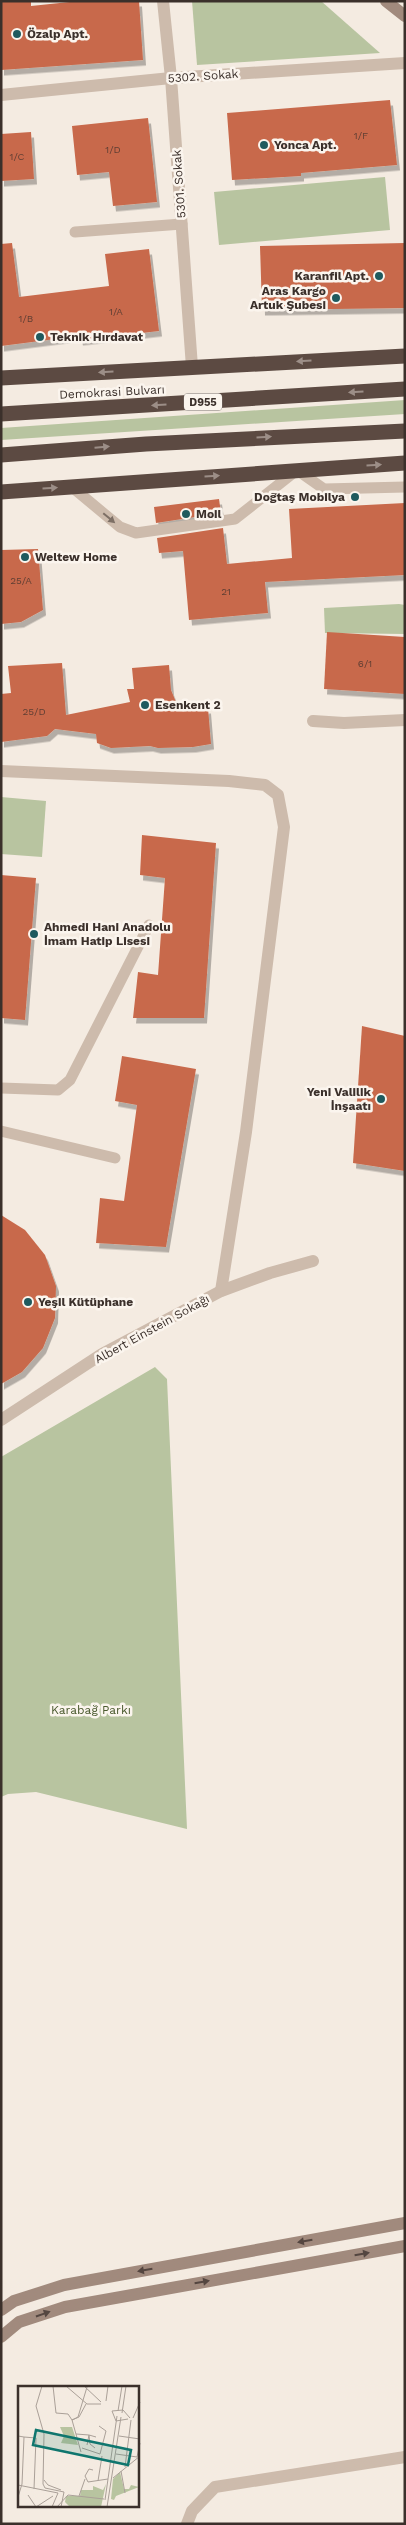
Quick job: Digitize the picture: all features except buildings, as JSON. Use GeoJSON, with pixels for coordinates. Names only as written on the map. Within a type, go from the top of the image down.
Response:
{"type":"FeatureCollection","features":[{"type":"Feature","properties":{"kind":"highway"},"geometry":{"type":"LineString","coordinates":[[1,378],[405,356]]}},
{"type":"Feature","properties":{"kind":"highway","name":"Demokrasi Bulvarı"},"geometry":{"type":"LineString","coordinates":[[1,414],[405,389]]}},
{"type":"Feature","properties":{"kind":"highway"},"geometry":{"type":"LineString","coordinates":[[1,455],[146,444],[405,431]]}},
{"type":"Feature","properties":{"kind":"highway"},"geometry":{"type":"LineString","coordinates":[[1,492],[405,463]]}},
{"type":"Feature","properties":{"kind":"street","name":"5301. Sokak"},"geometry":{"type":"LineString","coordinates":[[163,1],[171,78],[192,367]]}},
{"type":"Feature","properties":{"kind":"street"},"geometry":{"type":"LineString","coordinates":[[386,1],[405,15]]}},
{"type":"Feature","properties":{"kind":"street","name":"5302. Sokak"},"geometry":{"type":"LineString","coordinates":[[1,94],[171,78],[405,63]]}},
{"type":"Feature","properties":{"kind":"street"},"geometry":{"type":"LineString","coordinates":[[313,721],[344,723],[405,720]]}},
{"type":"Feature","properties":{"kind":"street"},"geometry":{"type":"LineString","coordinates":[[1,771],[229,781],[265,785],[278,795],[284,827],[246,1132],[221,1291]]}},
{"type":"Feature","properties":{"kind":"street","name":"Albert Einstein Sokağı"},"geometry":{"type":"LineString","coordinates":[[1,1420],[102,1354],[221,1291],[270,1273],[313,1261]]}},
{"type":"Feature","properties":{"kind":"street"},"geometry":{"type":"LineString","coordinates":[[1,2310],[14,2301],[64,2285],[405,2223]]}},
{"type":"Feature","properties":{"kind":"street"},"geometry":{"type":"LineString","coordinates":[[1,2337],[19,2322],[65,2307],[405,2246]]}},
{"type":"Feature","properties":{"kind":"street"},"geometry":{"type":"LineString","coordinates":[[187,2524],[192,2511],[215,2487],[405,2457]]}},
{"type":"Feature","properties":{"kind":"lane"},"geometry":{"type":"LineString","coordinates":[[75,232],[182,224]]}},
{"type":"Feature","properties":{"kind":"lane"},"geometry":{"type":"LineString","coordinates":[[72,487],[120,527],[136,533],[235,519],[297,470],[324,489],[405,487]]}},
{"type":"Feature","properties":{"kind":"lane"},"geometry":{"type":"LineString","coordinates":[[1,1088],[58,1090],[70,1080],[149,925]]}},
{"type":"Feature","properties":{"kind":"lane"},"geometry":{"type":"LineString","coordinates":[[1,1132],[115,1158]]}},
{"type":"Feature","properties":{"kind":"green space"},"geometry":{"type":"Polygon","coordinates":[[[192,1],[321,1],[380,53],[197,65],[192,1]]]}},
{"type":"Feature","properties":{"kind":"green space"},"geometry":{"type":"Polygon","coordinates":[[[385,177],[390,230],[219,245],[214,192],[385,177]]]}},
{"type":"Feature","properties":{"kind":"green space"},"geometry":{"type":"Polygon","coordinates":[[[405,400],[405,414],[1,440],[1,428],[405,400]]]}},
{"type":"Feature","properties":{"kind":"green space"},"geometry":{"type":"Polygon","coordinates":[[[405,605],[405,634],[325,633],[324,608],[405,605]]]}},
{"type":"Feature","properties":{"kind":"green space"},"geometry":{"type":"Polygon","coordinates":[[[1,797],[46,801],[42,857],[1,854],[1,797]]]}},
{"type":"Feature","properties":{"kind":"green space","name":"Karabağ Parkı"},"geometry":{"type":"Polygon","coordinates":[[[155,1367],[167,1379],[187,1829],[36,1792],[8,1794],[1,1797],[1,1457],[155,1367]]]}},
{"type":"Feature","properties":{"kind":"place","name":"Özalp Apt."},"geometry":{"type":"Point","coordinates":[17,34]}},
{"type":"Feature","properties":{"kind":"place","name":"Yonca Apt."},"geometry":{"type":"Point","coordinates":[264,145]}},
{"type":"Feature","properties":{"kind":"place","name":"Karanfil Apt."},"geometry":{"type":"Point","coordinates":[379,276]}},
{"type":"Feature","properties":{"kind":"place","name":"Aras Kargo Artuk Şubesi"},"geometry":{"type":"Point","coordinates":[336,298]}},
{"type":"Feature","properties":{"kind":"place","name":"Teknik Hırdavat"},"geometry":{"type":"Point","coordinates":[40,337]}},
{"type":"Feature","properties":{"kind":"place","name":"Doğtaş Mobilya"},"geometry":{"type":"Point","coordinates":[355,497]}},
{"type":"Feature","properties":{"kind":"place","name":"Moil"},"geometry":{"type":"Point","coordinates":[186,514]}},
{"type":"Feature","properties":{"kind":"place","name":"Weltew Home"},"geometry":{"type":"Point","coordinates":[25,557]}},
{"type":"Feature","properties":{"kind":"place","name":"Esenkent 2"},"geometry":{"type":"Point","coordinates":[145,705]}},
{"type":"Feature","properties":{"kind":"place","name":"Ahmedi Hani Anadolu İmam Hatip Lisesi"},"geometry":{"type":"Point","coordinates":[34,934]}},
{"type":"Feature","properties":{"kind":"place","name":"Yeni Valilik İnşaatı"},"geometry":{"type":"Point","coordinates":[381,1099]}},
{"type":"Feature","properties":{"kind":"place","name":"Yeşil Kütüphane"},"geometry":{"type":"Point","coordinates":[28,1302]}}]}
